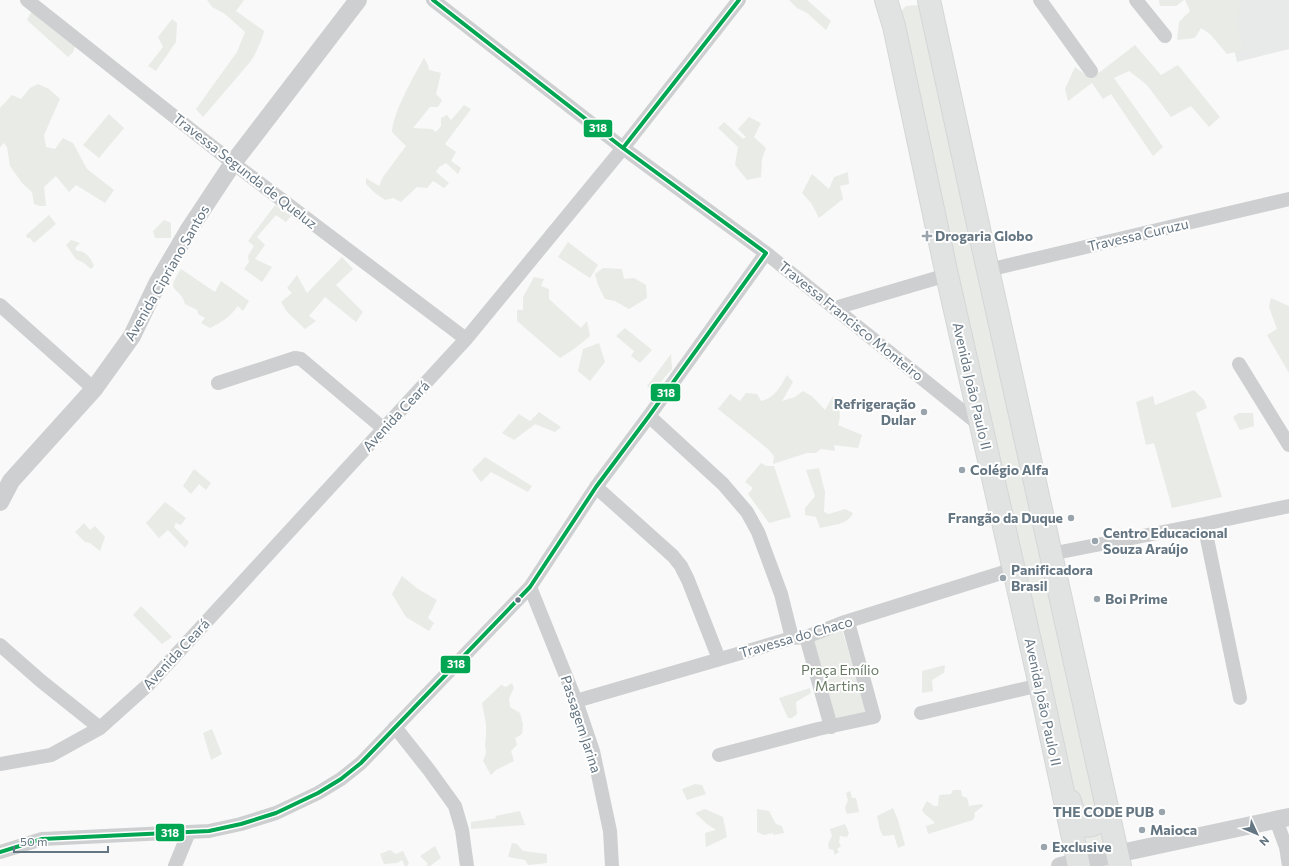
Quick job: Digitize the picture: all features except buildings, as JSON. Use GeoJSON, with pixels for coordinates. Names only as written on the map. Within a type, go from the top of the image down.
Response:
{"type":"FeatureCollection","features":[{"type":"Feature","properties":{"kind":"main road","name":"Avenida João Paulo II"},"geometry":{"type":"LineString","coordinates":[[886,0],[894,26],[947,275],[1040,685],[1063,793],[1072,865]]}},
{"type":"Feature","properties":{"kind":"main road"},"geometry":{"type":"LineString","coordinates":[[894,26],[894,13],[902,2],[906,0]]}},
{"type":"Feature","properties":{"kind":"main road"},"geometry":{"type":"LineString","coordinates":[[916,0],[931,8],[1050,554],[1119,860]]}},
{"type":"Feature","properties":{"kind":"main road"},"geometry":{"type":"LineString","coordinates":[[1063,793],[1069,799],[1077,820],[1084,825],[1099,821],[1104,814],[1106,803]]}},
{"type":"Feature","properties":{"kind":"street","name":"Travessa Segunda de Queluz"},"geometry":{"type":"LineString","coordinates":[[27,0],[233,163],[466,340]]}},
{"type":"Feature","properties":{"kind":"street","name":"Avenida Cipriano Santos"},"geometry":{"type":"LineString","coordinates":[[0,502],[5,485],[94,389],[132,336],[158,282],[188,231],[233,163],[358,0]]}},
{"type":"Feature","properties":{"kind":"street","name":"Travessa Francisco Monteiro"},"geometry":{"type":"LineString","coordinates":[[433,0],[623,148],[766,253],[981,426]]}},
{"type":"Feature","properties":{"kind":"street","name":"Avenida Ceará"},"geometry":{"type":"LineString","coordinates":[[0,764],[51,755],[100,728],[149,684],[466,340],[623,148],[739,0]]}},
{"type":"Feature","properties":{"kind":"street"},"geometry":{"type":"LineString","coordinates":[[1040,0],[1091,71]]}},
{"type":"Feature","properties":{"kind":"street"},"geometry":{"type":"LineString","coordinates":[[1136,0],[1165,36]]}},
{"type":"Feature","properties":{"kind":"street","name":"Travessa Curuzu"},"geometry":{"type":"LineString","coordinates":[[988,270],[1289,200]]}},
{"type":"Feature","properties":{"kind":"street"},"geometry":{"type":"LineString","coordinates":[[0,852],[42,839],[209,831],[240,824],[276,813],[318,793],[341,779],[360,763],[530,587],[596,487],[766,253]]}},
{"type":"Feature","properties":{"kind":"street"},"geometry":{"type":"LineString","coordinates":[[835,308],[947,275]]}},
{"type":"Feature","properties":{"kind":"street"},"geometry":{"type":"LineString","coordinates":[[0,304],[94,389]]}},
{"type":"Feature","properties":{"kind":"street"},"geometry":{"type":"LineString","coordinates":[[218,383],[296,358],[301,359],[384,429]]}},
{"type":"Feature","properties":{"kind":"street"},"geometry":{"type":"LineString","coordinates":[[1239,364],[1289,445]]}},
{"type":"Feature","properties":{"kind":"street"},"geometry":{"type":"LineString","coordinates":[[649,416],[723,484],[747,512],[758,532],[781,594],[792,638]]}},
{"type":"Feature","properties":{"kind":"street"},"geometry":{"type":"LineString","coordinates":[[596,487],[673,556],[681,566],[719,660]]}},
{"type":"Feature","properties":{"kind":"street"},"geometry":{"type":"LineString","coordinates":[[1050,554],[1289,506]]}},
{"type":"Feature","properties":{"kind":"street"},"geometry":{"type":"LineString","coordinates":[[1204,524],[1240,698]]}},
{"type":"Feature","properties":{"kind":"street","name":"Travessa do Chaco"},"geometry":{"type":"LineString","coordinates":[[576,701],[792,638],[806,637],[848,622],[1014,569]]}},
{"type":"Feature","properties":{"kind":"street","name":"Passagem Jarina"},"geometry":{"type":"LineString","coordinates":[[530,587],[576,701],[593,751],[604,796],[610,831],[612,866]]}},
{"type":"Feature","properties":{"kind":"street"},"geometry":{"type":"LineString","coordinates":[[719,755],[874,717],[848,622]]}},
{"type":"Feature","properties":{"kind":"street"},"geometry":{"type":"LineString","coordinates":[[806,637],[831,727]]}},
{"type":"Feature","properties":{"kind":"street"},"geometry":{"type":"LineString","coordinates":[[0,645],[40,682],[100,728]]}},
{"type":"Feature","properties":{"kind":"street"},"geometry":{"type":"LineString","coordinates":[[921,713],[1040,685]]}},
{"type":"Feature","properties":{"kind":"street"},"geometry":{"type":"LineString","coordinates":[[395,727],[430,770],[455,806],[462,830],[467,866]]}},
{"type":"Feature","properties":{"kind":"street"},"geometry":{"type":"LineString","coordinates":[[1072,865],[1119,860],[1282,819],[1289,866]]}},
{"type":"Feature","properties":{"kind":"street"},"geometry":{"type":"LineString","coordinates":[[175,866],[189,832]]}},
{"type":"Feature","properties":{"kind":"shaded area"},"geometry":{"type":"Polygon","coordinates":[[[1222,0],[1289,0],[1289,49],[1237,62],[1222,0]]]}},
{"type":"Feature","properties":{"kind":"green space"},"geometry":{"type":"Polygon","coordinates":[[[207,0],[244,0],[236,11],[264,31],[259,46],[251,61],[203,117],[196,109],[237,52],[245,32],[225,14],[212,7],[207,0]]]}},
{"type":"Feature","properties":{"kind":"green space"},"geometry":{"type":"Polygon","coordinates":[[[789,0],[807,0],[831,21],[826,30],[807,13],[797,8],[789,0]]]}},
{"type":"Feature","properties":{"kind":"green space"},"geometry":{"type":"Polygon","coordinates":[[[1159,0],[1184,0],[1176,6],[1160,6],[1159,0]]]}},
{"type":"Feature","properties":{"kind":"green space"},"geometry":{"type":"Polygon","coordinates":[[[1185,0],[1239,0],[1241,6],[1237,20],[1244,50],[1227,54],[1210,34],[1201,28],[1195,38],[1177,40],[1179,22],[1190,11],[1185,0]]]}},
{"type":"Feature","properties":{"kind":"green space"},"geometry":{"type":"Polygon","coordinates":[[[918,5],[926,10],[1104,805],[1082,822],[900,19],[901,11],[906,6],[918,5]]]}},
{"type":"Feature","properties":{"kind":"green space"},"geometry":{"type":"Polygon","coordinates":[[[33,11],[75,46],[73,52],[68,57],[27,20],[33,11]]]}},
{"type":"Feature","properties":{"kind":"green space"},"geometry":{"type":"Polygon","coordinates":[[[172,19],[177,23],[176,42],[156,71],[148,66],[163,47],[158,37],[172,19]]]}},
{"type":"Feature","properties":{"kind":"green space"},"geometry":{"type":"Polygon","coordinates":[[[1135,45],[1161,75],[1178,65],[1220,117],[1209,127],[1191,106],[1171,117],[1147,85],[1129,71],[1114,78],[1163,147],[1153,156],[1111,94],[1103,99],[1092,83],[1068,101],[1065,89],[1075,67],[1087,76],[1100,72],[1135,45]]]}},
{"type":"Feature","properties":{"kind":"green space"},"geometry":{"type":"Polygon","coordinates":[[[424,58],[429,70],[441,73],[436,94],[442,100],[438,107],[430,107],[413,128],[432,129],[436,132],[441,126],[441,118],[447,115],[451,120],[464,105],[471,109],[445,144],[456,152],[451,161],[461,168],[458,174],[446,163],[439,167],[436,172],[449,183],[444,188],[433,181],[427,188],[417,187],[401,202],[393,198],[385,200],[366,184],[366,178],[379,186],[383,177],[406,146],[392,132],[393,124],[405,94],[424,58]]]}},
{"type":"Feature","properties":{"kind":"green space"},"geometry":{"type":"Polygon","coordinates":[[[38,84],[49,89],[60,99],[44,135],[46,147],[55,149],[63,138],[73,143],[87,169],[114,190],[105,203],[76,185],[69,192],[56,176],[44,187],[46,206],[34,204],[32,192],[22,183],[10,166],[7,147],[4,143],[0,147],[0,108],[12,95],[21,99],[30,88],[38,84]]]}},
{"type":"Feature","properties":{"kind":"green space"},"geometry":{"type":"Polygon","coordinates":[[[109,114],[124,128],[99,158],[83,145],[109,114]]]}},
{"type":"Feature","properties":{"kind":"green space"},"geometry":{"type":"Polygon","coordinates":[[[749,117],[761,123],[754,137],[766,148],[762,159],[761,177],[747,180],[735,165],[738,147],[718,128],[724,122],[743,139],[746,137],[738,129],[749,117]]]}},
{"type":"Feature","properties":{"kind":"green space"},"geometry":{"type":"Polygon","coordinates":[[[848,172],[849,184],[840,186],[843,199],[819,218],[811,203],[802,193],[812,174],[829,189],[834,177],[848,172]]]}},
{"type":"Feature","properties":{"kind":"green space"},"geometry":{"type":"Polygon","coordinates":[[[275,205],[291,216],[286,222],[276,215],[257,237],[265,245],[255,259],[272,267],[262,282],[244,269],[249,262],[248,256],[254,246],[248,241],[275,205]]]}},
{"type":"Feature","properties":{"kind":"green space"},"geometry":{"type":"Polygon","coordinates":[[[49,215],[56,224],[34,243],[30,238],[27,238],[26,235],[49,215]]]}},
{"type":"Feature","properties":{"kind":"green space"},"geometry":{"type":"Polygon","coordinates":[[[164,220],[171,223],[171,238],[155,238],[153,231],[164,220]]]}},
{"type":"Feature","properties":{"kind":"green space"},"geometry":{"type":"Polygon","coordinates":[[[71,240],[80,243],[75,248],[77,251],[83,252],[90,258],[94,266],[91,269],[76,259],[66,245],[71,240]]]}},
{"type":"Feature","properties":{"kind":"green space"},"geometry":{"type":"Polygon","coordinates":[[[568,242],[598,265],[590,278],[558,257],[568,242]]]}},
{"type":"Feature","properties":{"kind":"green space"},"geometry":{"type":"Polygon","coordinates":[[[342,257],[353,269],[336,285],[363,312],[356,322],[325,297],[309,316],[316,321],[305,329],[287,312],[281,302],[292,293],[287,288],[297,275],[307,293],[342,257]]]}},
{"type":"Feature","properties":{"kind":"green space"},"geometry":{"type":"Polygon","coordinates":[[[603,268],[622,269],[624,279],[634,278],[646,285],[647,298],[629,309],[615,301],[605,299],[598,285],[595,274],[603,268]]]}},
{"type":"Feature","properties":{"kind":"green space"},"geometry":{"type":"Polygon","coordinates":[[[181,269],[215,292],[221,281],[249,301],[243,311],[238,306],[226,319],[210,328],[201,323],[205,318],[198,314],[197,310],[185,304],[174,289],[173,286],[176,277],[181,269]]]}},
{"type":"Feature","properties":{"kind":"green space"},"geometry":{"type":"Polygon","coordinates":[[[534,277],[544,279],[541,286],[549,289],[549,299],[581,328],[587,321],[590,336],[560,358],[517,321],[517,310],[523,310],[523,297],[534,277]]]}},
{"type":"Feature","properties":{"kind":"green space"},"geometry":{"type":"Polygon","coordinates":[[[1271,298],[1289,306],[1289,373],[1267,335],[1277,329],[1269,307],[1271,298]]]}},
{"type":"Feature","properties":{"kind":"green space"},"geometry":{"type":"Polygon","coordinates":[[[625,328],[652,350],[640,363],[631,356],[634,351],[616,336],[625,328]]]}},
{"type":"Feature","properties":{"kind":"green space"},"geometry":{"type":"Polygon","coordinates":[[[599,343],[605,362],[590,381],[578,371],[583,349],[599,343]]]}},
{"type":"Feature","properties":{"kind":"green space"},"geometry":{"type":"Polygon","coordinates":[[[671,354],[672,369],[653,391],[647,386],[671,354]]]}},
{"type":"Feature","properties":{"kind":"green space"},"geometry":{"type":"Polygon","coordinates":[[[787,375],[793,382],[782,401],[795,397],[803,391],[813,397],[825,410],[833,396],[839,410],[840,417],[838,425],[862,435],[858,448],[834,445],[835,451],[821,449],[816,453],[807,453],[773,464],[774,456],[768,449],[718,409],[730,394],[740,401],[746,393],[757,394],[761,401],[766,400],[774,395],[787,375]]]}},
{"type":"Feature","properties":{"kind":"green space"},"geometry":{"type":"Polygon","coordinates":[[[1194,390],[1204,400],[1207,408],[1196,413],[1222,497],[1172,508],[1154,443],[1146,445],[1136,402],[1153,396],[1155,405],[1194,390]]]}},
{"type":"Feature","properties":{"kind":"green space"},"geometry":{"type":"Polygon","coordinates":[[[539,412],[561,427],[555,432],[535,424],[514,440],[502,433],[519,414],[530,421],[539,412]]]}},
{"type":"Feature","properties":{"kind":"green space"},"geometry":{"type":"Polygon","coordinates":[[[1239,413],[1253,413],[1254,426],[1240,430],[1233,417],[1239,413]]]}},
{"type":"Feature","properties":{"kind":"green space"},"geometry":{"type":"Polygon","coordinates":[[[485,457],[532,486],[528,492],[491,472],[481,482],[472,470],[485,457]]]}},
{"type":"Feature","properties":{"kind":"green space"},"geometry":{"type":"Polygon","coordinates":[[[761,463],[766,466],[774,466],[791,517],[769,523],[748,494],[753,488],[745,482],[761,463]]]}},
{"type":"Feature","properties":{"kind":"green space"},"geometry":{"type":"Polygon","coordinates":[[[819,468],[825,492],[824,512],[829,514],[845,509],[853,513],[851,517],[844,522],[820,528],[816,517],[805,515],[805,508],[815,496],[806,470],[819,468]]]}},
{"type":"Feature","properties":{"kind":"green space"},"geometry":{"type":"Polygon","coordinates":[[[194,469],[211,483],[206,490],[199,484],[191,494],[183,486],[194,469]]]}},
{"type":"Feature","properties":{"kind":"green space"},"geometry":{"type":"Polygon","coordinates":[[[165,502],[186,518],[181,525],[176,523],[174,527],[189,542],[185,548],[168,530],[159,538],[146,523],[165,502]]]}},
{"type":"Feature","properties":{"kind":"green space"},"geometry":{"type":"Polygon","coordinates":[[[84,523],[90,530],[95,526],[105,537],[100,551],[90,543],[85,542],[75,532],[84,523]]]}},
{"type":"Feature","properties":{"kind":"green space"},"geometry":{"type":"Polygon","coordinates":[[[402,576],[418,589],[437,600],[428,618],[434,623],[429,631],[406,617],[392,594],[402,576]]]}},
{"type":"Feature","properties":{"kind":"green space"},"geometry":{"type":"Polygon","coordinates":[[[141,606],[172,637],[162,644],[133,615],[141,606]]]}},
{"type":"Feature","properties":{"kind":"green space","name":"Praça Emílio Martins"},"geometry":{"type":"Polygon","coordinates":[[[842,630],[868,716],[835,723],[812,640],[842,630]]]}},
{"type":"Feature","properties":{"kind":"green space"},"geometry":{"type":"Polygon","coordinates":[[[945,665],[944,673],[932,680],[933,691],[922,693],[922,671],[945,665]]]}},
{"type":"Feature","properties":{"kind":"green space"},"geometry":{"type":"Polygon","coordinates":[[[512,683],[514,688],[509,698],[510,707],[520,713],[523,724],[522,734],[515,738],[517,745],[511,751],[514,761],[496,770],[491,775],[483,761],[486,753],[486,724],[482,703],[501,685],[506,687],[512,683]]]}},
{"type":"Feature","properties":{"kind":"green space"},"geometry":{"type":"Polygon","coordinates":[[[810,688],[811,693],[796,702],[797,714],[792,718],[788,718],[779,698],[810,688]]]}},
{"type":"Feature","properties":{"kind":"green space"},"geometry":{"type":"Polygon","coordinates":[[[212,729],[222,754],[211,760],[203,733],[212,729]]]}},
{"type":"Feature","properties":{"kind":"green space"},"geometry":{"type":"Polygon","coordinates":[[[695,784],[702,785],[706,794],[687,800],[682,789],[695,784]]]}},
{"type":"Feature","properties":{"kind":"green space"},"geometry":{"type":"Polygon","coordinates":[[[953,790],[961,790],[962,796],[967,798],[969,806],[982,804],[983,806],[974,813],[975,816],[973,820],[928,834],[926,826],[935,823],[922,810],[927,801],[934,806],[938,806],[939,795],[951,794],[953,790]]]}},
{"type":"Feature","properties":{"kind":"green space"},"geometry":{"type":"Polygon","coordinates":[[[850,791],[852,798],[856,798],[859,812],[847,814],[845,808],[848,800],[846,793],[850,791]]]}},
{"type":"Feature","properties":{"kind":"green space"},"geometry":{"type":"Polygon","coordinates":[[[893,808],[905,845],[898,848],[894,835],[883,836],[877,816],[893,808]]]}},
{"type":"Feature","properties":{"kind":"green space"},"geometry":{"type":"Polygon","coordinates":[[[705,809],[723,817],[727,837],[706,847],[705,833],[716,830],[695,813],[705,809]]]}},
{"type":"Feature","properties":{"kind":"green space"},"geometry":{"type":"Polygon","coordinates":[[[757,809],[769,811],[776,824],[782,826],[784,833],[764,835],[757,832],[757,809]]]}},
{"type":"Feature","properties":{"kind":"green space"},"geometry":{"type":"Polygon","coordinates":[[[520,811],[525,825],[471,829],[471,822],[497,818],[495,816],[520,811]]]}},
{"type":"Feature","properties":{"kind":"green space"},"geometry":{"type":"Polygon","coordinates":[[[1100,823],[1115,866],[1088,866],[1078,825],[1100,823]]]}},
{"type":"Feature","properties":{"kind":"green space"},"geometry":{"type":"Polygon","coordinates":[[[845,824],[849,833],[847,837],[840,836],[839,842],[841,846],[837,849],[839,852],[835,855],[833,850],[829,849],[828,844],[832,836],[830,829],[845,824]]]}},
{"type":"Feature","properties":{"kind":"green space"},"geometry":{"type":"Polygon","coordinates":[[[512,843],[517,844],[523,851],[547,854],[547,863],[528,865],[525,860],[508,857],[512,843]]]}},
{"type":"Feature","properties":{"kind":"green space"},"geometry":{"type":"Polygon","coordinates":[[[435,846],[441,858],[430,866],[426,866],[428,864],[420,856],[435,846]]]}},
{"type":"Feature","properties":{"kind":"green space"},"geometry":{"type":"Polygon","coordinates":[[[390,850],[396,854],[403,851],[409,863],[407,866],[405,866],[402,860],[397,863],[384,864],[380,854],[390,850]]]}},
{"type":"Feature","properties":{"kind":"transit line","name":"318"},"geometry":{"type":"LineString","coordinates":[[433,0],[623,148],[766,253]]}},
{"type":"Feature","properties":{"kind":"transit line","name":"318"},"geometry":{"type":"LineString","coordinates":[[623,148],[739,0]]}},
{"type":"Feature","properties":{"kind":"transit line","name":"318"},"geometry":{"type":"LineString","coordinates":[[0,852],[42,839],[209,831],[241,824],[276,813],[318,793],[341,779],[361,763],[530,587],[596,487],[766,253]]}},
{"type":"Feature","properties":{"kind":"place","name":"Drogaria Globo"},"geometry":{"type":"Point","coordinates":[927,236]}},
{"type":"Feature","properties":{"kind":"place","name":"Refrigeração Dular"},"geometry":{"type":"Point","coordinates":[924,412]}},
{"type":"Feature","properties":{"kind":"place","name":"Colégio Alfa"},"geometry":{"type":"Point","coordinates":[962,470]}},
{"type":"Feature","properties":{"kind":"place","name":"Frangão da Duque"},"geometry":{"type":"Point","coordinates":[1071,518]}},
{"type":"Feature","properties":{"kind":"place","name":"Centro Educacional Souza Araújo"},"geometry":{"type":"Point","coordinates":[1095,541]}},
{"type":"Feature","properties":{"kind":"place","name":"Panificadora Brasil"},"geometry":{"type":"Point","coordinates":[1003,578]}},
{"type":"Feature","properties":{"kind":"place","name":"Boi Prime"},"geometry":{"type":"Point","coordinates":[1097,599]}},
{"type":"Feature","properties":{"kind":"place","name":"THE CODE PUB"},"geometry":{"type":"Point","coordinates":[1162,812]}},
{"type":"Feature","properties":{"kind":"place","name":"Maioca"},"geometry":{"type":"Point","coordinates":[1142,830]}},
{"type":"Feature","properties":{"kind":"place","name":"Exclusive"},"geometry":{"type":"Point","coordinates":[1044,847]}}]}
